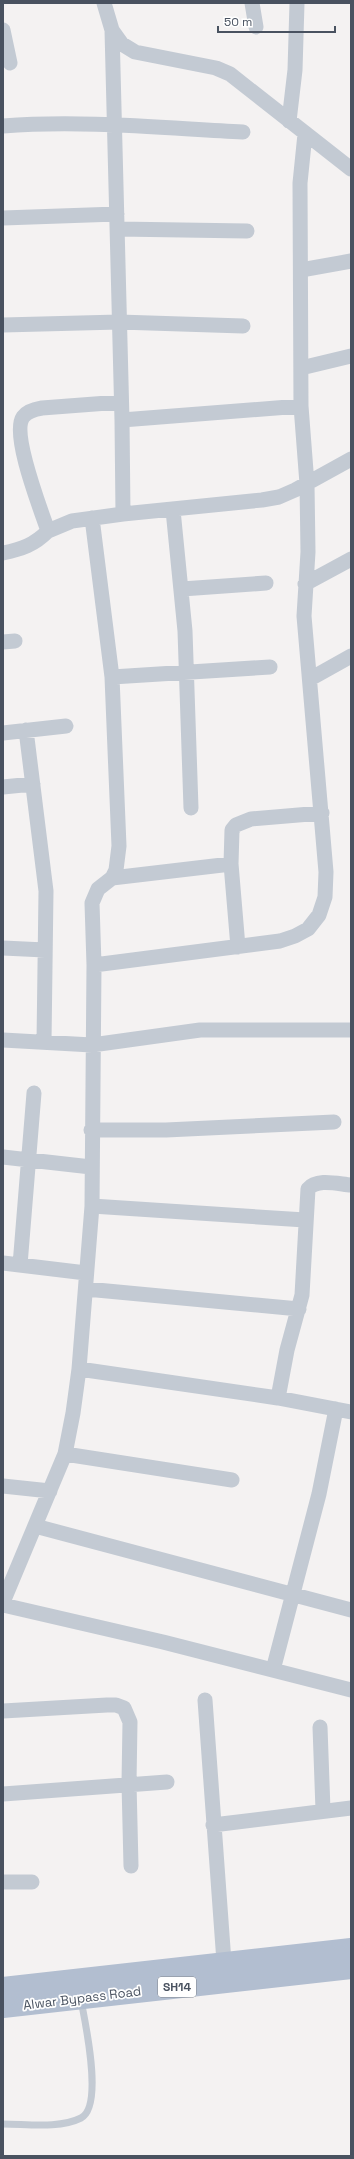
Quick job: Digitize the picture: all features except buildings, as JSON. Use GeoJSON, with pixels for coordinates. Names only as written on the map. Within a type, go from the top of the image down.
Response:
{"type":"FeatureCollection","features":[{"type":"Feature","properties":{"kind":"main road","name":"Alwar Bypass Road"},"geometry":{"type":"LineString","coordinates":[[3,1988],[224,1962],[351,1949]]}},
{"type":"Feature","properties":{"kind":"main road","name":"Alwar Bypass Road"},"geometry":{"type":"LineString","coordinates":[[3,2007],[351,1968]]}},
{"type":"Feature","properties":{"kind":"street"},"geometry":{"type":"LineString","coordinates":[[104,3],[112,30],[113,125],[118,229],[123,514]]}},
{"type":"Feature","properties":{"kind":"street"},"geometry":{"type":"LineString","coordinates":[[252,3],[256,27]]}},
{"type":"Feature","properties":{"kind":"street"},"geometry":{"type":"LineString","coordinates":[[289,121],[295,70],[297,3]]}},
{"type":"Feature","properties":{"kind":"street"},"geometry":{"type":"LineString","coordinates":[[3,30],[10,63]]}},
{"type":"Feature","properties":{"kind":"street"},"geometry":{"type":"LineString","coordinates":[[112,30],[122,44],[135,52],[216,68],[230,74],[351,169]]}},
{"type":"Feature","properties":{"kind":"street"},"geometry":{"type":"LineString","coordinates":[[3,126],[27,124],[113,125],[243,132]]}},
{"type":"Feature","properties":{"kind":"street"},"geometry":{"type":"LineString","coordinates":[[94,965],[280,941],[295,936],[308,929],[319,915],[325,897],[326,872],[322,813],[304,616],[308,552],[307,484],[301,406],[300,183],[305,134]]}},
{"type":"Feature","properties":{"kind":"street"},"geometry":{"type":"LineString","coordinates":[[3,218],[117,214]]}},
{"type":"Feature","properties":{"kind":"street"},"geometry":{"type":"LineString","coordinates":[[118,229],[247,231]]}},
{"type":"Feature","properties":{"kind":"street"},"geometry":{"type":"LineString","coordinates":[[301,270],[351,261]]}},
{"type":"Feature","properties":{"kind":"street"},"geometry":{"type":"LineString","coordinates":[[3,325],[119,322],[243,326]]}},
{"type":"Feature","properties":{"kind":"street"},"geometry":{"type":"LineString","coordinates":[[301,368],[351,356]]}},
{"type":"Feature","properties":{"kind":"street"},"geometry":{"type":"LineString","coordinates":[[48,531],[34,491],[20,438],[19,426],[23,416],[31,410],[42,408],[121,402]]}},
{"type":"Feature","properties":{"kind":"street"},"geometry":{"type":"LineString","coordinates":[[122,420],[301,406]]}},
{"type":"Feature","properties":{"kind":"street"},"geometry":{"type":"LineString","coordinates":[[3,553],[23,549],[36,542],[48,531],[72,521],[280,497],[307,484],[351,459]]}},
{"type":"Feature","properties":{"kind":"street"},"geometry":{"type":"LineString","coordinates":[[173,510],[182,589],[187,672],[191,808]]}},
{"type":"Feature","properties":{"kind":"street"},"geometry":{"type":"LineString","coordinates":[[3,1602],[7,1582],[35,1526],[65,1454],[79,1369],[86,1289],[92,1206],[91,1130],[94,965],[92,903],[98,889],[112,878],[118,862],[119,846],[112,677],[92,518]]}},
{"type":"Feature","properties":{"kind":"street"},"geometry":{"type":"LineString","coordinates":[[305,584],[351,559]]}},
{"type":"Feature","properties":{"kind":"street"},"geometry":{"type":"LineString","coordinates":[[182,589],[266,583]]}},
{"type":"Feature","properties":{"kind":"street"},"geometry":{"type":"LineString","coordinates":[[310,679],[351,656]]}},
{"type":"Feature","properties":{"kind":"street"},"geometry":{"type":"LineString","coordinates":[[112,677],[270,667]]}},
{"type":"Feature","properties":{"kind":"street"},"geometry":{"type":"LineString","coordinates":[[3,733],[66,726]]}},
{"type":"Feature","properties":{"kind":"street"},"geometry":{"type":"LineString","coordinates":[[26,730],[46,891],[44,1042]]}},
{"type":"Feature","properties":{"kind":"street"},"geometry":{"type":"LineString","coordinates":[[3,788],[33,784]]}},
{"type":"Feature","properties":{"kind":"street"},"geometry":{"type":"LineString","coordinates":[[238,947],[231,864],[230,839],[232,830],[236,825],[251,819],[322,813]]}},
{"type":"Feature","properties":{"kind":"street"},"geometry":{"type":"LineString","coordinates":[[112,878],[231,864]]}},
{"type":"Feature","properties":{"kind":"street"},"geometry":{"type":"LineString","coordinates":[[3,948],[45,950]]}},
{"type":"Feature","properties":{"kind":"street"},"geometry":{"type":"LineString","coordinates":[[3,1040],[92,1045],[200,1030],[351,1030]]}},
{"type":"Feature","properties":{"kind":"street"},"geometry":{"type":"LineString","coordinates":[[20,1265],[34,1093]]}},
{"type":"Feature","properties":{"kind":"street"},"geometry":{"type":"LineString","coordinates":[[91,1130],[166,1130],[334,1122]]}},
{"type":"Feature","properties":{"kind":"street"},"geometry":{"type":"LineString","coordinates":[[3,1157],[91,1167]]}},
{"type":"Feature","properties":{"kind":"street"},"geometry":{"type":"LineString","coordinates":[[278,1398],[289,1343],[299,1309],[303,1282],[306,1194],[311,1185],[320,1182],[351,1185]]}},
{"type":"Feature","properties":{"kind":"street"},"geometry":{"type":"LineString","coordinates":[[92,1206],[305,1220]]}},
{"type":"Feature","properties":{"kind":"street"},"geometry":{"type":"LineString","coordinates":[[3,1263],[86,1273]]}},
{"type":"Feature","properties":{"kind":"street"},"geometry":{"type":"LineString","coordinates":[[86,1289],[299,1309]]}},
{"type":"Feature","properties":{"kind":"street"},"geometry":{"type":"LineString","coordinates":[[79,1369],[278,1398],[351,1412]]}},
{"type":"Feature","properties":{"kind":"street"},"geometry":{"type":"LineString","coordinates":[[273,1670],[319,1494],[336,1409]]}},
{"type":"Feature","properties":{"kind":"street"},"geometry":{"type":"LineString","coordinates":[[65,1454],[232,1480]]}},
{"type":"Feature","properties":{"kind":"street"},"geometry":{"type":"LineString","coordinates":[[3,1486],[50,1491]]}},
{"type":"Feature","properties":{"kind":"street"},"geometry":{"type":"LineString","coordinates":[[35,1526],[293,1596],[351,1610]]}},
{"type":"Feature","properties":{"kind":"street"},"geometry":{"type":"LineString","coordinates":[[3,1605],[351,1690]]}},
{"type":"Feature","properties":{"kind":"street"},"geometry":{"type":"LineString","coordinates":[[204,1700],[224,1962]]}},
{"type":"Feature","properties":{"kind":"street"},"geometry":{"type":"LineString","coordinates":[[3,1711],[107,1705],[116,1705],[124,1708],[130,1722],[129,1783],[131,1866]]}},
{"type":"Feature","properties":{"kind":"street"},"geometry":{"type":"LineString","coordinates":[[320,1727],[323,1810]]}},
{"type":"Feature","properties":{"kind":"street"},"geometry":{"type":"LineString","coordinates":[[3,1794],[129,1783],[167,1782]]}},
{"type":"Feature","properties":{"kind":"street"},"geometry":{"type":"LineString","coordinates":[[213,1825],[323,1810],[351,1808]]}},
{"type":"Feature","properties":{"kind":"street"},"geometry":{"type":"LineString","coordinates":[[3,1882],[32,1882]]}},
{"type":"Feature","properties":{"kind":"lane"},"geometry":{"type":"LineString","coordinates":[[3,2124],[69,2122],[83,2117],[88,2111],[92,2091],[92,2078],[81,1998]]}}]}
